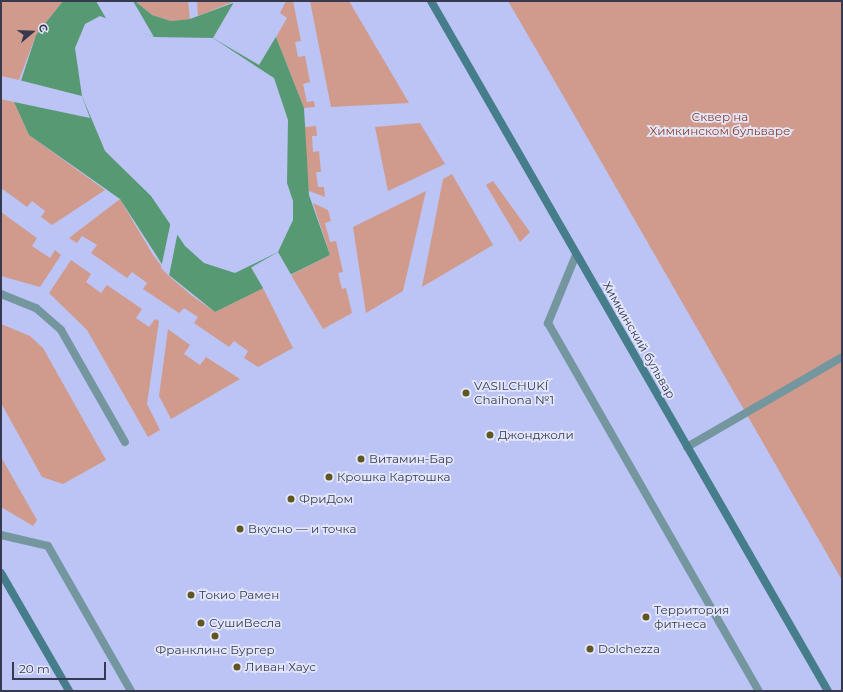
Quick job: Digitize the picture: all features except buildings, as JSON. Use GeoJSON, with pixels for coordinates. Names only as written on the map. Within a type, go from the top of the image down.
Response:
{"type":"FeatureCollection","features":[{"type":"Feature","properties":{"kind":"main road","name":"Химкинский бульвар"},"geometry":{"type":"LineString","coordinates":[[431,1],[828,691]]}},
{"type":"Feature","properties":{"kind":"main road"},"geometry":{"type":"LineString","coordinates":[[1,573],[69,691]]}},
{"type":"Feature","properties":{"kind":"lane"},"geometry":{"type":"LineString","coordinates":[[576,254],[548,323],[760,691]]}},
{"type":"Feature","properties":{"kind":"lane"},"geometry":{"type":"LineString","coordinates":[[1,294],[36,308],[61,330],[125,442]]}},
{"type":"Feature","properties":{"kind":"lane"},"geometry":{"type":"LineString","coordinates":[[687,447],[842,357]]}},
{"type":"Feature","properties":{"kind":"lane"},"geometry":{"type":"LineString","coordinates":[[1,535],[48,546],[131,691]]}},
{"type":"Feature","properties":{"kind":"green space"},"geometry":{"type":"Polygon","coordinates":[[[1,1],[63,1],[36,35],[19,80],[1,76],[1,1]]]}},
{"type":"Feature","properties":{"kind":"green space"},"geometry":{"type":"Polygon","coordinates":[[[135,1],[188,1],[190,19],[171,21],[152,15],[135,1]]]}},
{"type":"Feature","properties":{"kind":"green space"},"geometry":{"type":"Polygon","coordinates":[[[197,1],[235,1],[198,16],[197,1]]]}},
{"type":"Feature","properties":{"kind":"green space"},"geometry":{"type":"Polygon","coordinates":[[[286,1],[293,1],[301,41],[295,42],[298,57],[305,56],[310,82],[303,84],[307,102],[314,101],[315,107],[304,108],[276,37],[287,18],[280,13],[286,1]]]}},
{"type":"Feature","properties":{"kind":"green space"},"geometry":{"type":"Polygon","coordinates":[[[310,1],[349,1],[409,103],[331,107],[310,1]]]}},
{"type":"Feature","properties":{"kind":"green space","name":"Сквер на Химкинском бульваре"},"geometry":{"type":"Polygon","coordinates":[[[508,1],[842,1],[842,580],[561,92],[508,1]]]}},
{"type":"Feature","properties":{"kind":"green space"},"geometry":{"type":"Polygon","coordinates":[[[1,99],[14,102],[29,135],[105,190],[52,225],[41,217],[45,211],[32,201],[27,207],[1,188],[1,99]]]}},
{"type":"Feature","properties":{"kind":"green space"},"geometry":{"type":"Polygon","coordinates":[[[420,123],[445,164],[388,191],[375,127],[420,123]]]}},
{"type":"Feature","properties":{"kind":"green space"},"geometry":{"type":"Polygon","coordinates":[[[316,126],[317,136],[312,136],[313,152],[319,151],[321,172],[316,172],[318,187],[324,187],[325,197],[309,191],[306,172],[305,127],[316,126]]]}},
{"type":"Feature","properties":{"kind":"green space"},"geometry":{"type":"Polygon","coordinates":[[[452,174],[493,245],[422,287],[443,179],[452,174]]]}},
{"type":"Feature","properties":{"kind":"green space"},"geometry":{"type":"Polygon","coordinates":[[[493,181],[530,232],[520,242],[486,185],[493,181]]]}},
{"type":"Feature","properties":{"kind":"green space"},"geometry":{"type":"Polygon","coordinates":[[[426,191],[403,291],[366,313],[353,227],[426,191]]]}},
{"type":"Feature","properties":{"kind":"green space"},"geometry":{"type":"Polygon","coordinates":[[[120,199],[153,255],[169,276],[191,295],[215,312],[263,288],[293,348],[258,367],[244,358],[248,351],[234,341],[229,347],[194,323],[198,317],[184,308],[179,313],[143,289],[147,283],[132,272],[127,278],[91,253],[97,245],[82,236],[77,243],[69,238],[120,199]]]}},
{"type":"Feature","properties":{"kind":"green space"},"geometry":{"type":"Polygon","coordinates":[[[313,203],[328,210],[331,221],[325,223],[330,242],[336,241],[343,272],[338,273],[342,289],[346,288],[352,313],[323,329],[291,275],[330,255],[313,203]]]}},
{"type":"Feature","properties":{"kind":"green space"},"geometry":{"type":"Polygon","coordinates":[[[1,212],[37,238],[32,246],[50,258],[55,250],[61,255],[40,287],[1,276],[1,212]]]}},
{"type":"Feature","properties":{"kind":"green space"},"geometry":{"type":"Polygon","coordinates":[[[71,260],[91,274],[86,282],[101,293],[107,285],[142,309],[136,318],[149,327],[155,319],[159,321],[147,404],[160,430],[148,437],[87,330],[49,293],[71,260]]]}},
{"type":"Feature","properties":{"kind":"green space"},"geometry":{"type":"Polygon","coordinates":[[[1,324],[30,336],[43,348],[106,460],[63,484],[42,477],[1,403],[1,324]]]}},
{"type":"Feature","properties":{"kind":"green space"},"geometry":{"type":"Polygon","coordinates":[[[168,329],[190,345],[184,354],[200,365],[206,357],[240,379],[171,419],[159,396],[168,329]]]}},
{"type":"Feature","properties":{"kind":"green space"},"geometry":{"type":"Polygon","coordinates":[[[1,457],[37,520],[33,526],[1,507],[1,457]]]}},
{"type":"Feature","properties":{"kind":"shaded area"},"geometry":{"type":"Polygon","coordinates":[[[63,1],[135,1],[152,15],[171,21],[190,19],[233,3],[276,37],[304,108],[309,195],[330,255],[215,312],[169,275],[120,199],[29,135],[14,102],[36,35],[63,1]],[[100,16],[85,24],[75,48],[82,96],[105,151],[151,196],[185,246],[204,263],[235,273],[278,252],[293,220],[293,201],[287,183],[288,120],[274,78],[213,38],[154,37],[100,16]]]}},
{"type":"Feature","properties":{"kind":"pier"},"geometry":{"type":"Polygon","coordinates":[[[96,1],[133,1],[154,37],[107,20],[96,1]]]}},
{"type":"Feature","properties":{"kind":"pier"},"geometry":{"type":"Polygon","coordinates":[[[234,2],[253,8],[267,18],[277,35],[259,65],[213,38],[234,2]]]}},
{"type":"Feature","properties":{"kind":"pier"},"geometry":{"type":"Polygon","coordinates":[[[19,80],[82,96],[90,118],[14,102],[19,80]]]}},
{"type":"Feature","properties":{"kind":"pier"},"geometry":{"type":"Polygon","coordinates":[[[171,221],[178,231],[169,276],[161,268],[171,221]]]}},
{"type":"Feature","properties":{"kind":"pier"},"geometry":{"type":"Polygon","coordinates":[[[278,252],[292,276],[265,292],[251,268],[278,252]]]}},
{"type":"Feature","properties":{"kind":"place","name":"VASILCHUKÍ Chaihona №1"},"geometry":{"type":"Point","coordinates":[466,393]}},
{"type":"Feature","properties":{"kind":"place","name":"Джонджоли"},"geometry":{"type":"Point","coordinates":[490,435]}},
{"type":"Feature","properties":{"kind":"place","name":"Витамин-Бар"},"geometry":{"type":"Point","coordinates":[361,459]}},
{"type":"Feature","properties":{"kind":"place","name":"Крошка Картошка"},"geometry":{"type":"Point","coordinates":[329,477]}},
{"type":"Feature","properties":{"kind":"place","name":"ФриДом"},"geometry":{"type":"Point","coordinates":[291,499]}},
{"type":"Feature","properties":{"kind":"place","name":"Вкусно — и точка"},"geometry":{"type":"Point","coordinates":[240,529]}},
{"type":"Feature","properties":{"kind":"place","name":"Токио Рамен"},"geometry":{"type":"Point","coordinates":[191,595]}},
{"type":"Feature","properties":{"kind":"place","name":"Территория фитнеса"},"geometry":{"type":"Point","coordinates":[646,617]}},
{"type":"Feature","properties":{"kind":"place","name":"СушиВесла"},"geometry":{"type":"Point","coordinates":[201,623]}},
{"type":"Feature","properties":{"kind":"place","name":"Франклинс Бургер"},"geometry":{"type":"Point","coordinates":[215,636]}},
{"type":"Feature","properties":{"kind":"place","name":"Dolchezza"},"geometry":{"type":"Point","coordinates":[590,649]}},
{"type":"Feature","properties":{"kind":"place","name":"Ливан Хаус"},"geometry":{"type":"Point","coordinates":[237,667]}}]}
